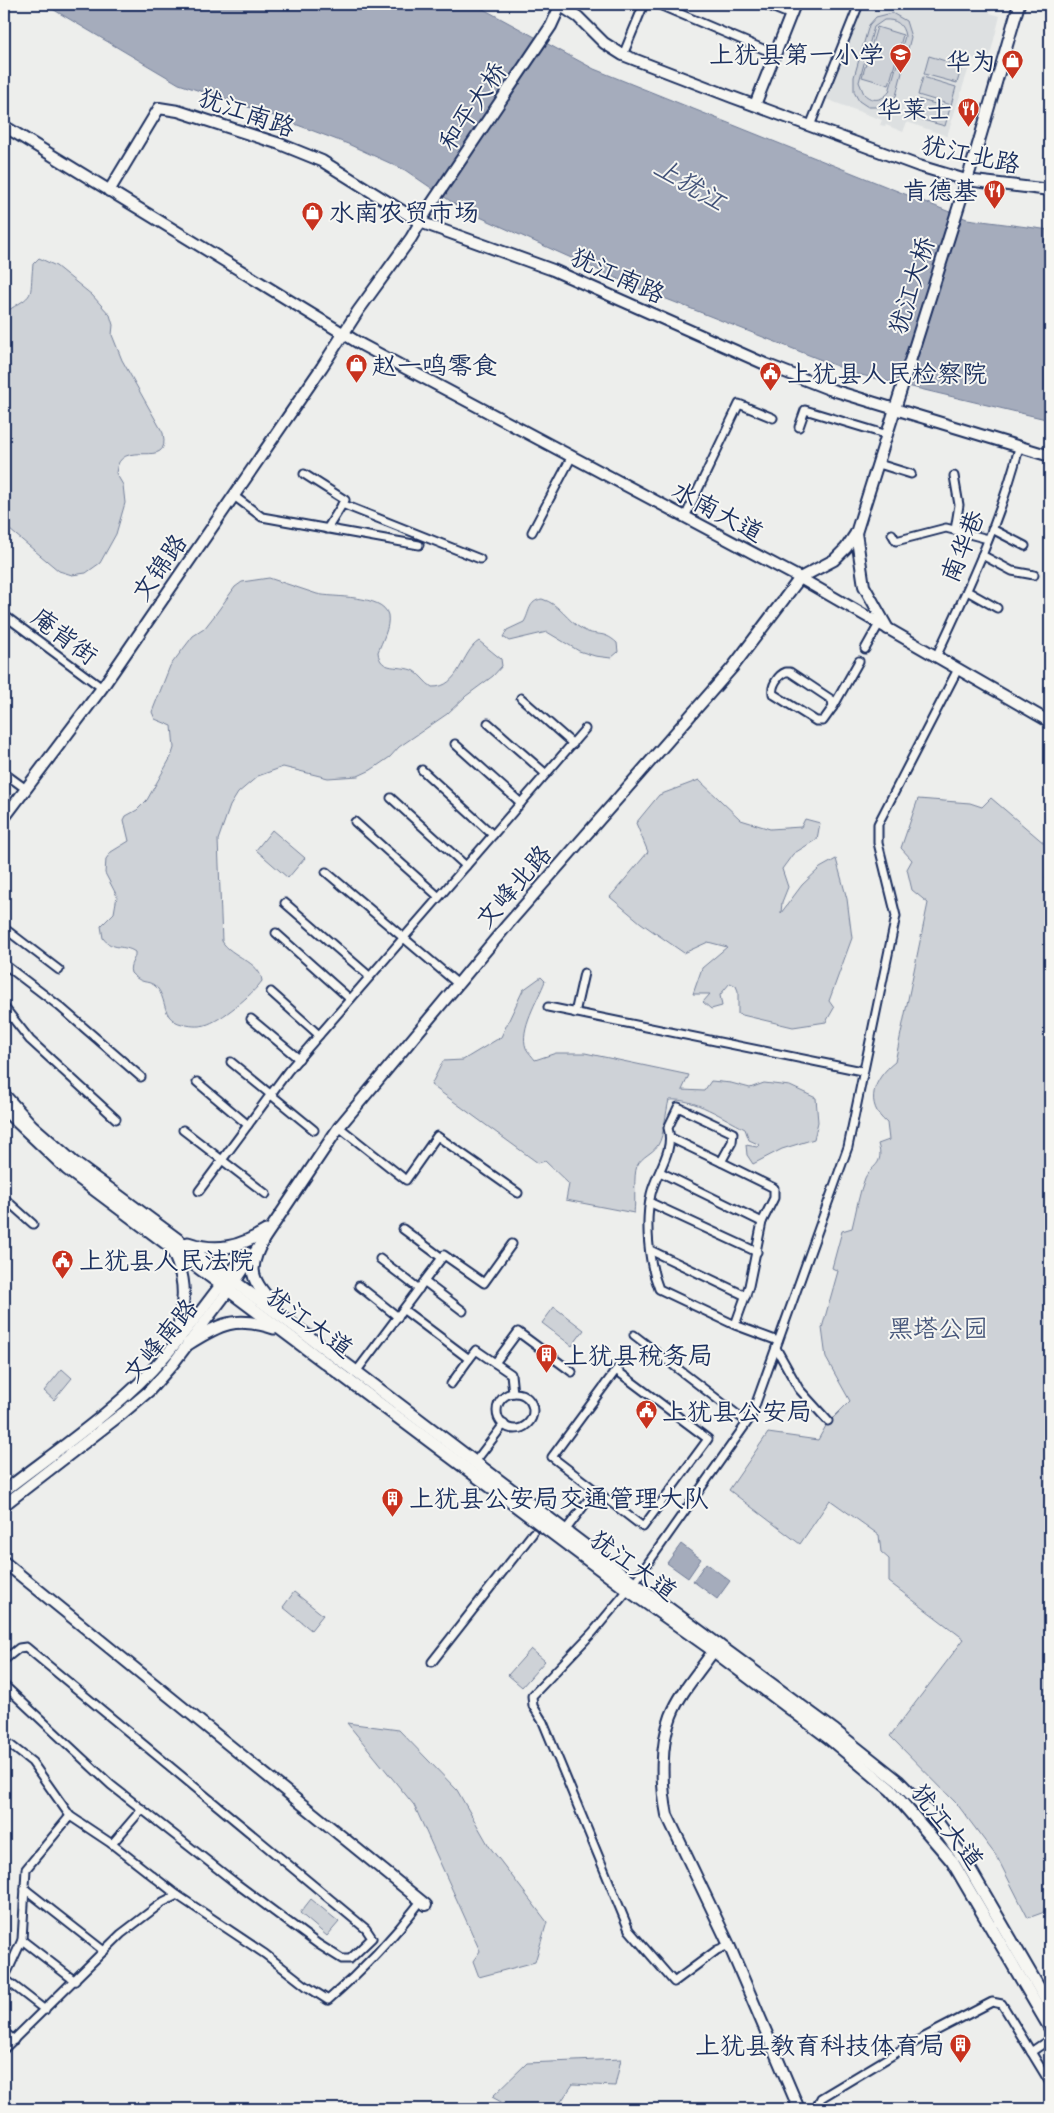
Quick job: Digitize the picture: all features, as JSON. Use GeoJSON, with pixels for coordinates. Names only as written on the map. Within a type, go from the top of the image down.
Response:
{"type":"FeatureCollection","features":[{"type":"Feature","properties":{"kind":"main road","name":"犹江大道"},"geometry":{"type":"LineString","coordinates":[[4,1095],[32,1126],[73,1162],[174,1243],[631,1587],[898,1781],[935,1819],[964,1858],[1050,2007]]}},
{"type":"Feature","properties":{"kind":"main road","name":"犹江大道"},"geometry":{"type":"LineString","coordinates":[[4,1109],[67,1169],[174,1243]]}},
{"type":"Feature","properties":{"kind":"main road"},"geometry":{"type":"LineString","coordinates":[[4,1119],[27,1132]]}},
{"type":"Feature","properties":{"kind":"main road"},"geometry":{"type":"LineString","coordinates":[[175,1343],[185,1300],[180,1264],[174,1243],[204,1248],[231,1247],[244,1244],[267,1231]]}},
{"type":"Feature","properties":{"kind":"main road"},"geometry":{"type":"LineString","coordinates":[[267,1231],[252,1262],[252,1273],[288,1328]]}},
{"type":"Feature","properties":{"kind":"main road"},"geometry":{"type":"LineString","coordinates":[[188,1344],[205,1333],[236,1321],[250,1321],[288,1328]]}},
{"type":"Feature","properties":{"kind":"main road","name":"犹江大道"},"geometry":{"type":"LineString","coordinates":[[288,1328],[356,1372],[565,1532],[631,1587]]}},
{"type":"Feature","properties":{"kind":"main road","name":"犹江大道"},"geometry":{"type":"LineString","coordinates":[[716,1647],[877,1778],[922,1824],[952,1861],[1050,2028]]}},
{"type":"Feature","properties":{"kind":"street","name":"犹江北路"},"geometry":{"type":"LineString","coordinates":[[560,4],[578,17],[604,44],[623,55],[810,126],[919,166],[966,180],[1050,190]]}},
{"type":"Feature","properties":{"kind":"street","name":"和平大桥"},"geometry":{"type":"LineString","coordinates":[[420,222],[552,26],[560,4]]}},
{"type":"Feature","properties":{"kind":"street"},"geometry":{"type":"LineString","coordinates":[[623,55],[644,4]]}},
{"type":"Feature","properties":{"kind":"street"},"geometry":{"type":"LineString","coordinates":[[657,4],[775,54]]}},
{"type":"Feature","properties":{"kind":"street"},"geometry":{"type":"LineString","coordinates":[[764,4],[791,15]]}},
{"type":"Feature","properties":{"kind":"street"},"geometry":{"type":"LineString","coordinates":[[755,105],[795,4]]}},
{"type":"Feature","properties":{"kind":"street"},"geometry":{"type":"LineString","coordinates":[[810,126],[859,4]]}},
{"type":"Feature","properties":{"kind":"street","name":"犹江大桥"},"geometry":{"type":"LineString","coordinates":[[856,533],[896,410],[1019,4]]}},
{"type":"Feature","properties":{"kind":"street","name":"犹江南路"},"geometry":{"type":"LineString","coordinates":[[109,190],[159,108],[178,111],[280,144],[322,161],[420,222],[553,270],[765,364],[829,389],[1049,457]]}},
{"type":"Feature","properties":{"kind":"street","name":"水南大道"},"geometry":{"type":"LineString","coordinates":[[4,126],[362,345],[571,458],[800,578],[1050,722]]}},
{"type":"Feature","properties":{"kind":"street","name":"文锦路"},"geometry":{"type":"LineString","coordinates":[[4,818],[102,688],[343,334],[412,238],[420,222]]}},
{"type":"Feature","properties":{"kind":"street"},"geometry":{"type":"LineString","coordinates":[[685,517],[739,404],[773,418]]}},
{"type":"Feature","properties":{"kind":"street"},"geometry":{"type":"LineString","coordinates":[[800,427],[805,410],[888,435]]}},
{"type":"Feature","properties":{"kind":"street","name":"南华巷"},"geometry":{"type":"LineString","coordinates":[[936,657],[982,555],[1012,473],[1018,448]]}},
{"type":"Feature","properties":{"kind":"street"},"geometry":{"type":"LineString","coordinates":[[532,532],[571,458]]}},
{"type":"Feature","properties":{"kind":"street"},"geometry":{"type":"LineString","coordinates":[[879,464],[910,474]]}},
{"type":"Feature","properties":{"kind":"street"},"geometry":{"type":"LineString","coordinates":[[304,474],[345,500],[327,529]]}},
{"type":"Feature","properties":{"kind":"street"},"geometry":{"type":"LineString","coordinates":[[954,476],[959,505],[955,530]]}},
{"type":"Feature","properties":{"kind":"street"},"geometry":{"type":"LineString","coordinates":[[234,496],[262,517],[419,545]]}},
{"type":"Feature","properties":{"kind":"street"},"geometry":{"type":"LineString","coordinates":[[342,504],[480,559]]}},
{"type":"Feature","properties":{"kind":"street"},"geometry":{"type":"LineString","coordinates":[[892,534],[896,541],[946,528],[988,539]]}},
{"type":"Feature","properties":{"kind":"street"},"geometry":{"type":"LineString","coordinates":[[992,529],[1025,546]]}},
{"type":"Feature","properties":{"kind":"street"},"geometry":{"type":"LineString","coordinates":[[800,578],[834,560],[846,548],[856,533]]}},
{"type":"Feature","properties":{"kind":"street"},"geometry":{"type":"LineString","coordinates":[[856,533],[864,586],[888,630]]}},
{"type":"Feature","properties":{"kind":"street"},"geometry":{"type":"LineString","coordinates":[[982,555],[1012,571],[1034,575]]}},
{"type":"Feature","properties":{"kind":"street","name":"文峰北路"},"geometry":{"type":"LineString","coordinates":[[267,1231],[339,1127],[614,801],[732,668],[800,578]]}},
{"type":"Feature","properties":{"kind":"street"},"geometry":{"type":"LineString","coordinates":[[967,591],[997,608]]}},
{"type":"Feature","properties":{"kind":"street","name":"庵背街"},"geometry":{"type":"LineString","coordinates":[[4,615],[102,688]]}},
{"type":"Feature","properties":{"kind":"street"},"geometry":{"type":"LineString","coordinates":[[865,650],[879,624]]}},
{"type":"Feature","properties":{"kind":"street"},"geometry":{"type":"LineString","coordinates":[[832,707],[829,696],[790,672],[780,674],[772,688],[775,697],[816,721],[823,721],[832,707],[858,661]]}},
{"type":"Feature","properties":{"kind":"street"},"geometry":{"type":"LineString","coordinates":[[729,1944],[717,1950],[674,1982],[629,1930],[543,1722],[532,1706],[532,1696],[593,1632],[631,1587],[747,1422],[848,1147],[862,1071],[896,916],[878,843],[878,824],[958,669]]}},
{"type":"Feature","properties":{"kind":"street"},"geometry":{"type":"LineString","coordinates":[[521,698],[573,744]]}},
{"type":"Feature","properties":{"kind":"street"},"geometry":{"type":"LineString","coordinates":[[488,723],[546,774]]}},
{"type":"Feature","properties":{"kind":"street"},"geometry":{"type":"LineString","coordinates":[[199,1191],[299,1059],[402,938],[586,729]]}},
{"type":"Feature","properties":{"kind":"street"},"geometry":{"type":"LineString","coordinates":[[455,744],[520,803]]}},
{"type":"Feature","properties":{"kind":"street"},"geometry":{"type":"LineString","coordinates":[[422,770],[493,835]]}},
{"type":"Feature","properties":{"kind":"street"},"geometry":{"type":"LineString","coordinates":[[4,773],[26,790]]}},
{"type":"Feature","properties":{"kind":"street"},"geometry":{"type":"LineString","coordinates":[[391,798],[466,866]]}},
{"type":"Feature","properties":{"kind":"street"},"geometry":{"type":"LineString","coordinates":[[355,822],[439,896]]}},
{"type":"Feature","properties":{"kind":"street"},"geometry":{"type":"LineString","coordinates":[[326,872],[458,984]]}},
{"type":"Feature","properties":{"kind":"street"},"geometry":{"type":"LineString","coordinates":[[285,903],[369,976]]}},
{"type":"Feature","properties":{"kind":"street"},"geometry":{"type":"LineString","coordinates":[[4,928],[59,970]]}},
{"type":"Feature","properties":{"kind":"street"},"geometry":{"type":"LineString","coordinates":[[276,933],[350,999]]}},
{"type":"Feature","properties":{"kind":"street"},"geometry":{"type":"LineString","coordinates":[[4,964],[59,1006],[141,1077]]}},
{"type":"Feature","properties":{"kind":"street"},"geometry":{"type":"LineString","coordinates":[[575,1013],[584,973]]}},
{"type":"Feature","properties":{"kind":"street"},"geometry":{"type":"LineString","coordinates":[[271,992],[320,1035]]}},
{"type":"Feature","properties":{"kind":"street"},"geometry":{"type":"LineString","coordinates":[[4,1007],[30,1040],[116,1119]]}},
{"type":"Feature","properties":{"kind":"street"},"geometry":{"type":"LineString","coordinates":[[548,1007],[862,1071]]}},
{"type":"Feature","properties":{"kind":"street"},"geometry":{"type":"LineString","coordinates":[[252,1019],[299,1059]]}},
{"type":"Feature","properties":{"kind":"street"},"geometry":{"type":"LineString","coordinates":[[231,1062],[270,1096],[314,1130]]}},
{"type":"Feature","properties":{"kind":"street"},"geometry":{"type":"LineString","coordinates":[[197,1082],[248,1125]]}},
{"type":"Feature","properties":{"kind":"street"},"geometry":{"type":"LineString","coordinates":[[721,1162],[732,1142],[733,1133],[678,1106],[668,1128],[671,1138],[651,1194],[648,1232],[654,1277],[659,1289],[777,1344],[799,1390],[828,1421]]}},
{"type":"Feature","properties":{"kind":"street"},"geometry":{"type":"LineString","coordinates":[[339,1127],[406,1180],[437,1136],[518,1193]]}},
{"type":"Feature","properties":{"kind":"street"},"geometry":{"type":"LineString","coordinates":[[183,1130],[266,1194]]}},
{"type":"Feature","properties":{"kind":"street"},"geometry":{"type":"LineString","coordinates":[[671,1138],[774,1188],[774,1198],[762,1222],[746,1296],[735,1325]]}},
{"type":"Feature","properties":{"kind":"street"},"geometry":{"type":"LineString","coordinates":[[660,1172],[762,1222]]}},
{"type":"Feature","properties":{"kind":"street"},"geometry":{"type":"LineString","coordinates":[[4,1198],[32,1224]]}},
{"type":"Feature","properties":{"kind":"street"},"geometry":{"type":"LineString","coordinates":[[651,1203],[757,1252]]}},
{"type":"Feature","properties":{"kind":"street"},"geometry":{"type":"LineString","coordinates":[[403,1228],[442,1258]]}},
{"type":"Feature","properties":{"kind":"street","name":"文峰南路"},"geometry":{"type":"LineString","coordinates":[[4,1491],[116,1403],[147,1374],[227,1283],[267,1231]]}},
{"type":"Feature","properties":{"kind":"street"},"geometry":{"type":"LineString","coordinates":[[356,1372],[444,1255],[484,1283],[512,1244]]}},
{"type":"Feature","properties":{"kind":"street"},"geometry":{"type":"LineString","coordinates":[[650,1250],[746,1296]]}},
{"type":"Feature","properties":{"kind":"street"},"geometry":{"type":"LineString","coordinates":[[380,1259],[419,1289]]}},
{"type":"Feature","properties":{"kind":"street"},"geometry":{"type":"LineString","coordinates":[[424,1282],[463,1311]]}},
{"type":"Feature","properties":{"kind":"street","name":"文峰南路"},"geometry":{"type":"LineString","coordinates":[[4,1505],[148,1391],[188,1344],[227,1283]]}},
{"type":"Feature","properties":{"kind":"street"},"geometry":{"type":"LineString","coordinates":[[359,1286],[398,1317]]}},
{"type":"Feature","properties":{"kind":"street"},"geometry":{"type":"LineString","coordinates":[[404,1310],[468,1359]]}},
{"type":"Feature","properties":{"kind":"street"},"geometry":{"type":"LineString","coordinates":[[495,1363],[518,1332],[572,1372]]}},
{"type":"Feature","properties":{"kind":"street"},"geometry":{"type":"LineString","coordinates":[[634,1335],[747,1422]]}},
{"type":"Feature","properties":{"kind":"street"},"geometry":{"type":"LineString","coordinates":[[452,1384],[476,1350],[511,1374],[513,1393]]}},
{"type":"Feature","properties":{"kind":"street"},"geometry":{"type":"LineString","coordinates":[[616,1370],[708,1439],[643,1527],[595,1491],[552,1457],[616,1370]]}},
{"type":"Feature","properties":{"kind":"street"},"geometry":{"type":"LineString","coordinates":[[513,1393],[522,1394],[530,1400],[533,1407],[532,1418],[528,1424],[518,1429],[504,1424],[497,1413],[498,1404],[504,1396],[513,1393]]}},
{"type":"Feature","properties":{"kind":"street"},"geometry":{"type":"LineString","coordinates":[[475,1462],[504,1424]]}},
{"type":"Feature","properties":{"kind":"street"},"geometry":{"type":"LineString","coordinates":[[565,1532],[595,1491]]}},
{"type":"Feature","properties":{"kind":"street"},"geometry":{"type":"LineString","coordinates":[[432,1662],[533,1534]]}},
{"type":"Feature","properties":{"kind":"street"},"geometry":{"type":"LineString","coordinates":[[4,1562],[424,1903],[358,1974],[328,2000],[306,1986],[265,1954],[177,1896],[112,1844],[70,1816],[32,1762],[4,1740]]}},
{"type":"Feature","properties":{"kind":"street"},"geometry":{"type":"LineString","coordinates":[[716,1647],[671,1715],[666,1734],[664,1799],[667,1815],[729,1944],[798,2109]]}},
{"type":"Feature","properties":{"kind":"street"},"geometry":{"type":"LineString","coordinates":[[4,1660],[19,1648],[26,1648],[366,1929],[372,1938],[350,1959],[342,1959],[237,1884],[111,1785],[4,1685]]}},
{"type":"Feature","properties":{"kind":"street"},"geometry":{"type":"LineString","coordinates":[[112,1844],[142,1809]]}},
{"type":"Feature","properties":{"kind":"street"},"geometry":{"type":"LineString","coordinates":[[45,2010],[5,1979],[22,1940],[26,1869],[70,1816]]}},
{"type":"Feature","properties":{"kind":"street"},"geometry":{"type":"LineString","coordinates":[[25,1889],[104,1951]]}},
{"type":"Feature","properties":{"kind":"street"},"geometry":{"type":"LineString","coordinates":[[4,2049],[128,1928],[163,1902],[177,1896]]}},
{"type":"Feature","properties":{"kind":"street"},"geometry":{"type":"LineString","coordinates":[[22,1940],[75,1981]]}},
{"type":"Feature","properties":{"kind":"street"},"geometry":{"type":"LineString","coordinates":[[818,2109],[817,2106],[821,2098],[911,2044],[992,2002],[1002,2004],[1050,2084]]}},
{"type":"Feature","properties":{"kind":"street"},"geometry":{"type":"LineString","coordinates":[[4,2032],[14,2040]]}},
{"type":"Feature","properties":{"kind":"street"},"geometry":{"type":"LineString","coordinates":[[1031,2052],[1050,2039]]}},
{"type":"Feature","properties":{"kind":"shaded area","name":"上犹县第一小学"},"geometry":{"type":"Polygon","coordinates":[[[861,4],[993,4],[990,13],[1000,16],[988,63],[972,58],[947,136],[907,122],[903,132],[886,125],[880,125],[882,120],[823,98],[861,4]]]}},
{"type":"Feature","properties":{"kind":"green space"},"geometry":{"type":"Polygon","coordinates":[[[892,13],[906,21],[911,37],[896,96],[884,107],[868,107],[859,101],[854,92],[854,77],[869,25],[876,17],[892,13]],[[884,20],[874,27],[859,82],[864,94],[874,99],[880,99],[889,92],[905,36],[901,25],[895,21],[884,20]]]}},
{"type":"Feature","properties":{"kind":"green space"},"geometry":{"type":"Polygon","coordinates":[[[877,27],[903,35],[889,85],[862,77],[877,27]]]}},
{"type":"Feature","properties":{"kind":"green space"},"geometry":{"type":"Polygon","coordinates":[[[929,56],[962,66],[957,83],[924,74],[929,56]]]}},
{"type":"Feature","properties":{"kind":"green space"},"geometry":{"type":"Polygon","coordinates":[[[923,77],[956,87],[951,105],[918,95],[923,77]]]}},
{"type":"Feature","properties":{"kind":"green space"},"geometry":{"type":"Polygon","coordinates":[[[917,99],[950,108],[945,126],[912,117],[917,99]]]}},
{"type":"Feature","properties":{"kind":"green space"},"geometry":{"type":"Polygon","coordinates":[[[39,258],[56,266],[92,295],[110,315],[113,325],[112,335],[122,360],[163,433],[164,445],[160,451],[126,456],[119,462],[116,473],[123,485],[125,503],[116,534],[100,563],[86,573],[72,575],[59,571],[4,525],[4,313],[27,298],[31,290],[33,264],[39,258]]]}},
{"type":"Feature","properties":{"kind":"green space"},"geometry":{"type":"Polygon","coordinates":[[[269,578],[317,594],[356,598],[377,603],[384,608],[388,615],[387,630],[378,652],[382,663],[414,671],[432,687],[441,686],[449,682],[473,646],[479,641],[501,659],[502,666],[493,676],[466,696],[447,714],[399,747],[390,757],[371,770],[358,776],[328,778],[283,767],[258,776],[238,793],[230,806],[218,840],[222,941],[256,969],[262,981],[244,1000],[228,1013],[212,1022],[196,1026],[180,1024],[169,1016],[157,988],[154,985],[141,981],[131,973],[130,967],[135,952],[127,948],[110,945],[103,938],[101,926],[114,913],[117,896],[105,873],[106,859],[111,852],[129,841],[124,820],[126,816],[137,810],[147,800],[174,748],[172,726],[155,719],[152,712],[170,666],[193,636],[204,629],[235,587],[242,582],[269,578]]]}},
{"type":"Feature","properties":{"kind":"green space"},"geometry":{"type":"Polygon","coordinates":[[[542,599],[554,605],[572,622],[587,632],[607,636],[612,639],[617,643],[618,652],[611,658],[595,656],[579,651],[547,632],[509,641],[503,637],[507,630],[524,622],[534,602],[542,599]]]}},
{"type":"Feature","properties":{"kind":"green space"},"geometry":{"type":"Polygon","coordinates":[[[699,780],[741,820],[770,829],[801,827],[805,819],[820,823],[817,839],[793,854],[782,869],[788,887],[782,902],[781,913],[802,885],[820,868],[836,859],[847,899],[852,938],[829,1001],[834,1008],[826,1022],[793,1027],[738,1014],[738,991],[736,986],[730,983],[720,995],[722,1006],[711,1009],[703,1002],[710,994],[693,994],[702,968],[727,947],[708,942],[684,953],[641,923],[610,897],[648,852],[636,823],[659,795],[699,780]]]}},
{"type":"Feature","properties":{"kind":"green space","name":"黑塔公园"},"geometry":{"type":"Polygon","coordinates":[[[991,798],[1045,844],[1050,839],[1050,866],[1045,878],[1050,882],[1050,1910],[1028,1918],[997,1857],[957,1804],[890,1736],[964,1639],[889,1582],[889,1559],[881,1552],[879,1535],[830,1500],[800,1544],[729,1490],[768,1433],[818,1440],[827,1424],[850,1401],[826,1358],[822,1328],[838,1271],[832,1268],[842,1231],[852,1228],[865,1178],[879,1161],[880,1151],[878,1144],[889,1140],[887,1123],[875,1108],[874,1092],[881,1076],[895,1062],[928,903],[912,890],[907,869],[912,860],[901,848],[918,799],[970,803],[982,807],[991,798]]]}},
{"type":"Feature","properties":{"kind":"green space"},"geometry":{"type":"Polygon","coordinates":[[[272,830],[305,858],[288,878],[256,850],[272,830]]]}},
{"type":"Feature","properties":{"kind":"green space"},"geometry":{"type":"Polygon","coordinates":[[[541,977],[545,981],[530,1014],[525,1032],[526,1048],[535,1060],[556,1053],[585,1053],[689,1075],[682,1090],[704,1091],[711,1081],[731,1083],[750,1088],[764,1083],[790,1086],[816,1098],[818,1122],[814,1139],[782,1149],[753,1164],[747,1155],[746,1145],[757,1147],[760,1145],[749,1140],[745,1129],[699,1105],[679,1100],[669,1100],[660,1141],[656,1148],[637,1166],[634,1213],[566,1200],[569,1184],[545,1161],[538,1163],[431,1085],[443,1061],[463,1060],[501,1037],[523,990],[541,977]]]}},
{"type":"Feature","properties":{"kind":"green space"},"geometry":{"type":"Polygon","coordinates":[[[554,1307],[584,1330],[572,1346],[542,1323],[554,1307]]]}},
{"type":"Feature","properties":{"kind":"green space"},"geometry":{"type":"Polygon","coordinates":[[[62,1369],[72,1378],[54,1400],[44,1391],[62,1369]]]}},
{"type":"Feature","properties":{"kind":"green space"},"geometry":{"type":"Polygon","coordinates":[[[294,1592],[323,1615],[311,1630],[283,1607],[294,1592]]]}},
{"type":"Feature","properties":{"kind":"green space"},"geometry":{"type":"Polygon","coordinates":[[[531,1649],[545,1661],[522,1687],[508,1675],[531,1649]]]}},
{"type":"Feature","properties":{"kind":"green space"},"geometry":{"type":"Polygon","coordinates":[[[347,1723],[399,1730],[457,1790],[489,1846],[547,1922],[535,1962],[479,1977],[473,1961],[480,1951],[414,1805],[347,1723]]]}},
{"type":"Feature","properties":{"kind":"green space"},"geometry":{"type":"Polygon","coordinates":[[[311,1899],[339,1922],[327,1936],[300,1913],[311,1899]]]}},
{"type":"Feature","properties":{"kind":"green space"},"geometry":{"type":"Polygon","coordinates":[[[621,2059],[615,2086],[573,2084],[556,2109],[514,2109],[492,2097],[527,2063],[621,2059]]]}},
{"type":"Feature","properties":{"kind":"water","name":"上犹江"},"geometry":{"type":"Polygon","coordinates":[[[44,4],[474,4],[594,69],[967,219],[1050,230],[1050,420],[857,374],[636,287],[462,209],[405,170],[348,144],[263,112],[179,84],[44,4]]]}},
{"type":"Feature","properties":{"kind":"water"},"geometry":{"type":"Polygon","coordinates":[[[681,1544],[701,1559],[688,1578],[667,1563],[681,1544]]]}},
{"type":"Feature","properties":{"kind":"water"},"geometry":{"type":"Polygon","coordinates":[[[706,1563],[730,1581],[717,1599],[693,1581],[706,1563]]]}},
{"type":"Feature","properties":{"kind":"place","name":"上犹县第一小学"},"geometry":{"type":"Point","coordinates":[900,73]}},
{"type":"Feature","properties":{"kind":"place","name":"华为"},"geometry":{"type":"Point","coordinates":[1012,80]}},
{"type":"Feature","properties":{"kind":"place","name":"华莱士"},"geometry":{"type":"Point","coordinates":[968,128]}},
{"type":"Feature","properties":{"kind":"place","name":"肯德基"},"geometry":{"type":"Point","coordinates":[994,209]}},
{"type":"Feature","properties":{"kind":"place","name":"水南农贸市场"},"geometry":{"type":"Point","coordinates":[313,231]}},
{"type":"Feature","properties":{"kind":"place","name":"赵一鸣零食"},"geometry":{"type":"Point","coordinates":[356,384]}},
{"type":"Feature","properties":{"kind":"place","name":"上犹县人民检察院"},"geometry":{"type":"Point","coordinates":[771,392]}},
{"type":"Feature","properties":{"kind":"place","name":"上犹县人民法院"},"geometry":{"type":"Point","coordinates":[63,1279]}},
{"type":"Feature","properties":{"kind":"place","name":"上犹县税务局"},"geometry":{"type":"Point","coordinates":[547,1374]}},
{"type":"Feature","properties":{"kind":"place","name":"上犹县公安局"},"geometry":{"type":"Point","coordinates":[646,1430]}},
{"type":"Feature","properties":{"kind":"place","name":"上犹县公安局交通管理大队"},"geometry":{"type":"Point","coordinates":[393,1517]}},
{"type":"Feature","properties":{"kind":"place","name":"上犹县教育科技体育局"},"geometry":{"type":"Point","coordinates":[961,2064]}}]}
